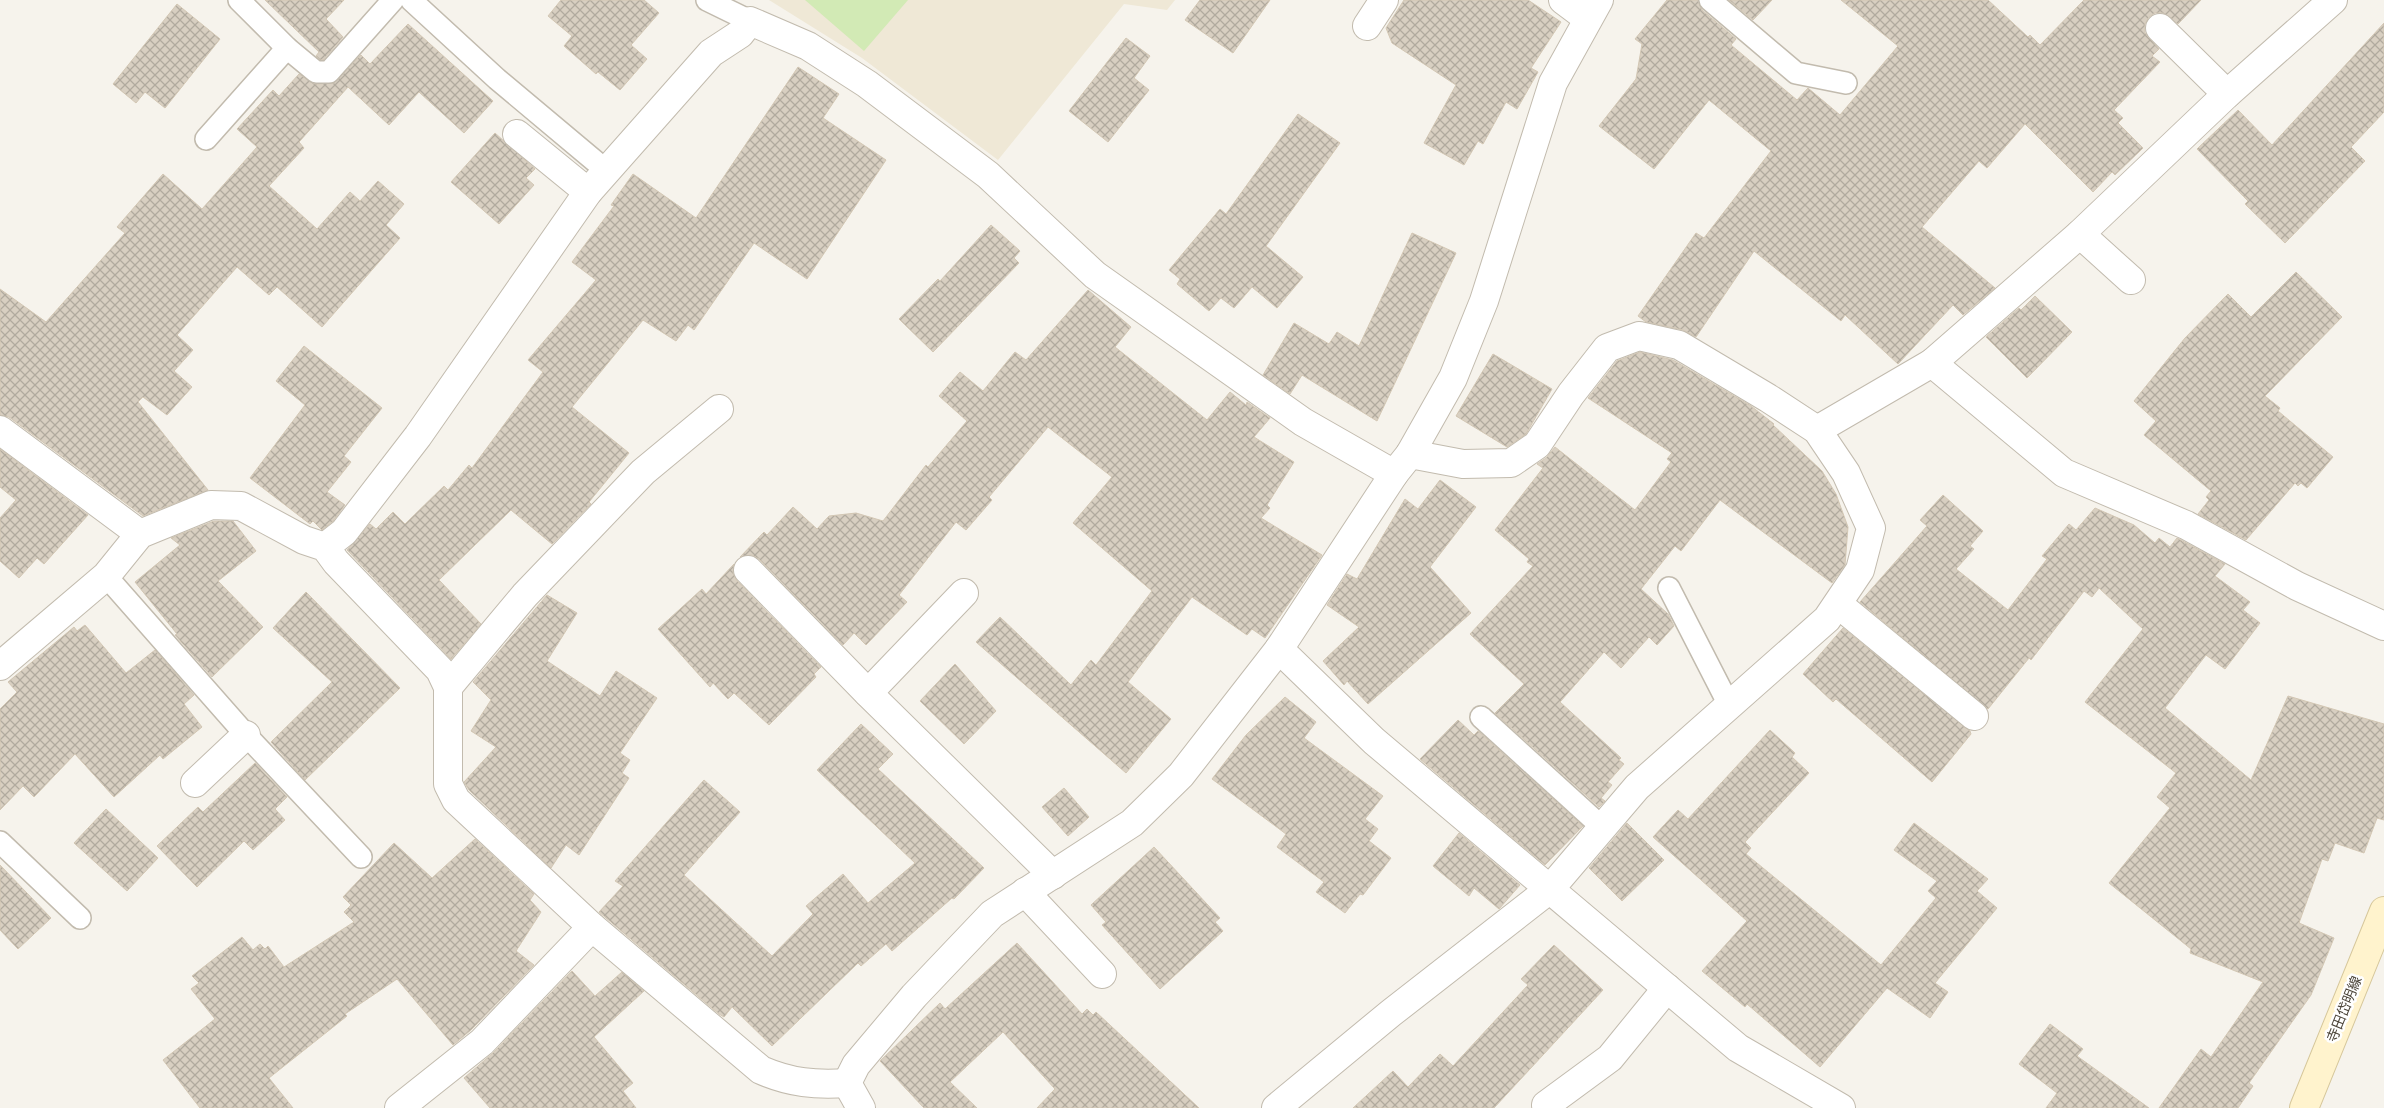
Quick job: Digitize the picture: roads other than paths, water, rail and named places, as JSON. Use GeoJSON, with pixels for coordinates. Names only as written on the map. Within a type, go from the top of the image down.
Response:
{"type":"FeatureCollection","features":[{"type":"Feature","properties":{"kind":"main road","name":"寺田岱明線"},"geometry":{"type":"LineString","coordinates":[[2304,1108],[2384,911]]}},
{"type":"Feature","properties":{"kind":"street"},"geometry":{"type":"LineString","coordinates":[[1367,26],[1384,0]]}},
{"type":"Feature","properties":{"kind":"street"},"geometry":{"type":"LineString","coordinates":[[847,1084],[856,1065],[914,996],[992,914],[1132,823],[1182,775],[1279,649],[1402,464],[1453,378],[1484,301],[1553,83],[1593,9],[1563,0]]}},
{"type":"Feature","properties":{"kind":"street"},"geometry":{"type":"LineString","coordinates":[[1817,430],[1932,363],[2080,234],[2227,94],[2333,0]]}},
{"type":"Feature","properties":{"kind":"street"},"geometry":{"type":"LineString","coordinates":[[325,547],[344,532],[418,436],[588,192],[608,172],[711,53],[740,34],[750,21],[808,46],[868,84],[988,175],[1095,275],[1303,422],[1402,464],[1511,463],[1537,445],[1571,394],[1607,348],[1639,336],[1679,345],[1768,398],[1817,430],[1846,473],[1871,528],[1860,570],[1827,619],[1637,787],[1550,890],[1391,1013],[1276,1108]]}},
{"type":"Feature","properties":{"kind":"street"},"geometry":{"type":"LineString","coordinates":[[2160,28],[2227,94]]}},
{"type":"Feature","properties":{"kind":"street"},"geometry":{"type":"LineString","coordinates":[[517,134],[588,192]]}},
{"type":"Feature","properties":{"kind":"street"},"geometry":{"type":"LineString","coordinates":[[2080,234],[2131,280]]}},
{"type":"Feature","properties":{"kind":"street"},"geometry":{"type":"LineString","coordinates":[[1932,363],[2064,473],[2186,525],[2297,586],[2384,626]]}},
{"type":"Feature","properties":{"kind":"street"},"geometry":{"type":"LineString","coordinates":[[448,687],[525,595],[643,472],[719,409]]}},
{"type":"Feature","properties":{"kind":"street"},"geometry":{"type":"LineString","coordinates":[[0,430],[140,534]]}},
{"type":"Feature","properties":{"kind":"street"},"geometry":{"type":"LineString","coordinates":[[0,666],[106,576],[140,534],[211,504],[241,506],[304,540],[325,547],[336,562],[440,670],[448,687],[448,784],[456,800],[592,927],[761,1070],[783,1080],[847,1084]]}},
{"type":"Feature","properties":{"kind":"street"},"geometry":{"type":"LineString","coordinates":[[748,570],[868,693],[1052,875]]}},
{"type":"Feature","properties":{"kind":"street"},"geometry":{"type":"LineString","coordinates":[[868,693],[964,593]]}},
{"type":"Feature","properties":{"kind":"street"},"geometry":{"type":"LineString","coordinates":[[1838,604],[1974,716]]}},
{"type":"Feature","properties":{"kind":"street"},"geometry":{"type":"LineString","coordinates":[[1279,649],[1374,740],[1738,1048],[1841,1108]]}},
{"type":"Feature","properties":{"kind":"street"},"geometry":{"type":"LineString","coordinates":[[195,783],[246,735]]}},
{"type":"Feature","properties":{"kind":"street"},"geometry":{"type":"LineString","coordinates":[[1025,892],[1102,974]]}},
{"type":"Feature","properties":{"kind":"street"},"geometry":{"type":"LineString","coordinates":[[399,1108],[482,1042],[592,927]]}},
{"type":"Feature","properties":{"kind":"street"},"geometry":{"type":"LineString","coordinates":[[1546,1105],[1610,1058],[1667,988]]}},
{"type":"Feature","properties":{"kind":"street"},"geometry":{"type":"LineString","coordinates":[[847,1084],[861,1108]]}},
{"type":"Feature","properties":{"kind":"lane"},"geometry":{"type":"LineString","coordinates":[[239,0],[287,48],[316,72],[329,72],[393,0]]}},
{"type":"Feature","properties":{"kind":"lane"},"geometry":{"type":"LineString","coordinates":[[707,0],[750,21]]}},
{"type":"Feature","properties":{"kind":"lane"},"geometry":{"type":"LineString","coordinates":[[1710,0],[1796,73],[1846,83]]}},
{"type":"Feature","properties":{"kind":"lane"},"geometry":{"type":"LineString","coordinates":[[418,2],[497,79],[608,172]]}},
{"type":"Feature","properties":{"kind":"lane"},"geometry":{"type":"LineString","coordinates":[[206,139],[287,48]]}},
{"type":"Feature","properties":{"kind":"lane"},"geometry":{"type":"LineString","coordinates":[[106,576],[246,735],[361,857]]}},
{"type":"Feature","properties":{"kind":"lane"},"geometry":{"type":"LineString","coordinates":[[1669,588],[1729,705]]}},
{"type":"Feature","properties":{"kind":"lane"},"geometry":{"type":"LineString","coordinates":[[1481,717],[1603,828]]}},
{"type":"Feature","properties":{"kind":"lane"},"geometry":{"type":"LineString","coordinates":[[0,842],[80,918]]}}]}
